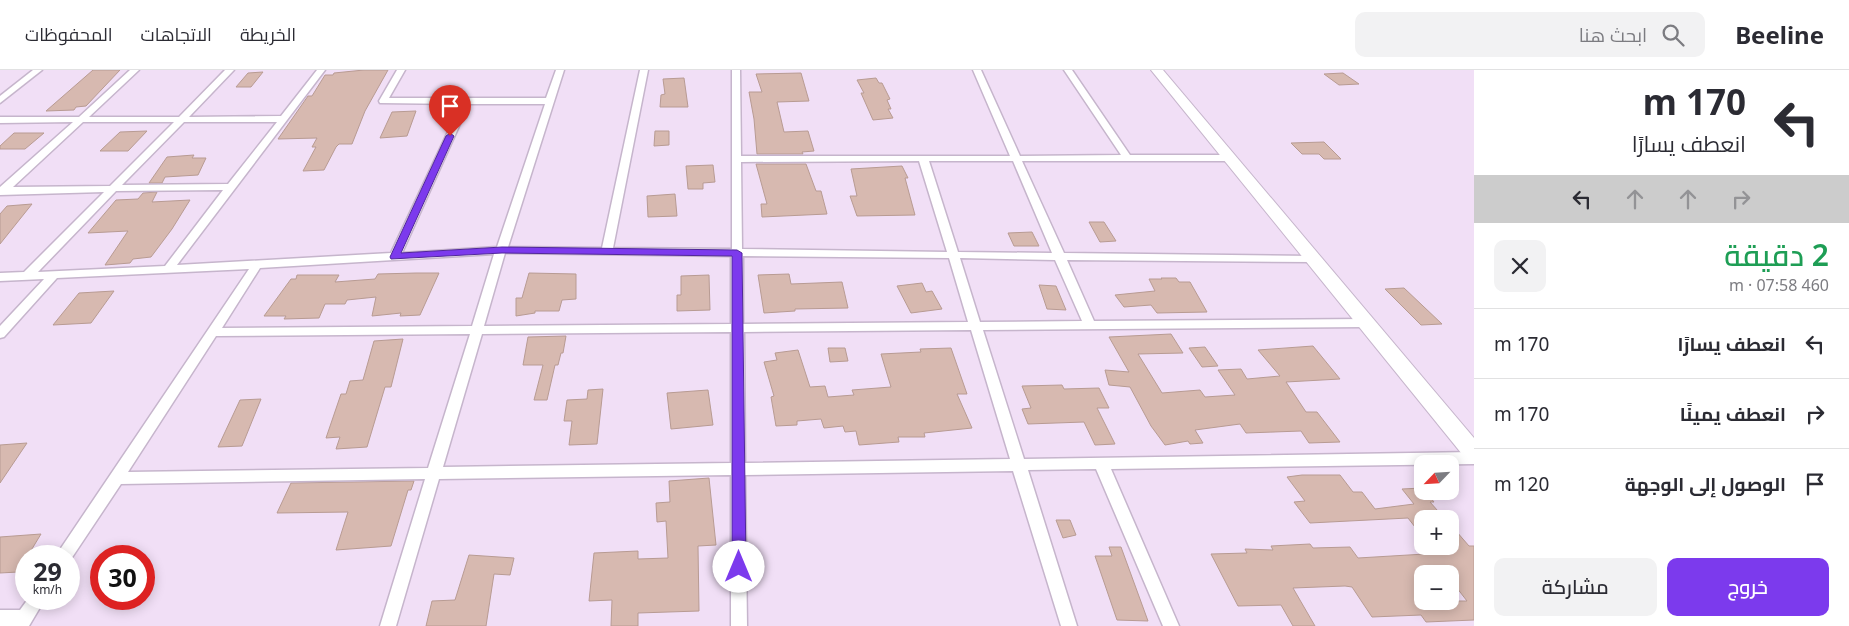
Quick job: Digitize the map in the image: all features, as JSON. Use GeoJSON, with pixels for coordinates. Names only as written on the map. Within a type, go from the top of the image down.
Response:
{"type":"FeatureCollection","features":[{"type":"Feature","properties":{"kind":"main road"},"geometry":{"type":"LineString","coordinates":[[1157,70],[1474,453]]}},
{"type":"Feature","properties":{"kind":"street"},"geometry":{"type":"LineString","coordinates":[[0,100],[38,70]]}},
{"type":"Feature","properties":{"kind":"street"},"geometry":{"type":"LineString","coordinates":[[1,192],[135,70]]}},
{"type":"Feature","properties":{"kind":"street"},"geometry":{"type":"LineString","coordinates":[[28,275],[230,70]]}},
{"type":"Feature","properties":{"kind":"street"},"geometry":{"type":"LineString","coordinates":[[168,269],[320,70]]}},
{"type":"Feature","properties":{"kind":"street"},"geometry":{"type":"LineString","coordinates":[[401,70],[383,101],[550,101]]}},
{"type":"Feature","properties":{"kind":"street"},"geometry":{"type":"LineString","coordinates":[[388,626],[502,250],[560,70]]}},
{"type":"Feature","properties":{"kind":"street"},"geometry":{"type":"LineString","coordinates":[[607,251],[644,70]]}},
{"type":"Feature","properties":{"kind":"street"},"geometry":{"type":"LineString","coordinates":[[736,70],[739,626]]}},
{"type":"Feature","properties":{"kind":"street"},"geometry":{"type":"LineString","coordinates":[[977,70],[1090,325]]}},
{"type":"Feature","properties":{"kind":"street"},"geometry":{"type":"LineString","coordinates":[[1068,70],[1127,158]]}},
{"type":"Feature","properties":{"kind":"street"},"geometry":{"type":"LineString","coordinates":[[395,257],[466,101]]}},
{"type":"Feature","properties":{"kind":"street"},"geometry":{"type":"LineString","coordinates":[[0,120],[82,118],[284,119]]}},
{"type":"Feature","properties":{"kind":"street"},"geometry":{"type":"LineString","coordinates":[[923,158],[1069,626]]}},
{"type":"Feature","properties":{"kind":"street"},"geometry":{"type":"LineString","coordinates":[[737,159],[1228,158]]}},
{"type":"Feature","properties":{"kind":"street"},"geometry":{"type":"LineString","coordinates":[[1,192],[232,187]]}},
{"type":"Feature","properties":{"kind":"street"},"geometry":{"type":"LineString","coordinates":[[0,276],[257,265],[502,250],[1312,258]]}},
{"type":"Feature","properties":{"kind":"street"},"geometry":{"type":"LineString","coordinates":[[72,545],[257,265]]}},
{"type":"Feature","properties":{"kind":"street"},"geometry":{"type":"LineString","coordinates":[[0,334],[54,274]]}},
{"type":"Feature","properties":{"kind":"street"},"geometry":{"type":"LineString","coordinates":[[213,332],[1365,323]]}},
{"type":"Feature","properties":{"kind":"street"},"geometry":{"type":"LineString","coordinates":[[116,478],[1474,458]]}},
{"type":"Feature","properties":{"kind":"street"},"geometry":{"type":"LineString","coordinates":[[1101,463],[1171,626]]}},
{"type":"Feature","properties":{"kind":"street"},"geometry":{"type":"LineString","coordinates":[[0,618],[22,622],[30,610]]}},
{"type":"Feature","properties":{"kind":"building"},"geometry":{"type":"Polygon","coordinates":[[[93,70],[120,70],[86,106],[76,107],[74,110],[46,111],[93,70]]]}},
{"type":"Feature","properties":{"kind":"building"},"geometry":{"type":"Polygon","coordinates":[[[364,70],[388,70],[365,111],[352,144],[339,144],[324,170],[303,171],[316,147],[312,147],[317,138],[278,139],[308,96],[312,96],[325,75],[364,70]]]}},
{"type":"Feature","properties":{"kind":"building"},"geometry":{"type":"Polygon","coordinates":[[[263,72],[251,87],[236,87],[248,73],[263,72]]]}},
{"type":"Feature","properties":{"kind":"building"},"geometry":{"type":"Polygon","coordinates":[[[801,73],[809,101],[777,102],[784,132],[808,131],[814,151],[802,152],[803,154],[757,154],[754,119],[749,92],[762,92],[756,74],[801,73]]]}},
{"type":"Feature","properties":{"kind":"building"},"geometry":{"type":"Polygon","coordinates":[[[1343,73],[1359,84],[1339,85],[1324,74],[1343,73]]]}},
{"type":"Feature","properties":{"kind":"building"},"geometry":{"type":"Polygon","coordinates":[[[684,78],[688,107],[660,107],[661,95],[665,94],[663,79],[684,78]]]}},
{"type":"Feature","properties":{"kind":"building"},"geometry":{"type":"Polygon","coordinates":[[[876,78],[879,83],[882,83],[890,99],[887,100],[891,109],[888,109],[893,118],[873,120],[861,93],[864,93],[857,80],[876,78]]]}},
{"type":"Feature","properties":{"kind":"building"},"geometry":{"type":"Polygon","coordinates":[[[416,111],[407,136],[380,138],[392,112],[416,111]]]}},
{"type":"Feature","properties":{"kind":"building"},"geometry":{"type":"Polygon","coordinates":[[[147,131],[128,151],[100,151],[120,132],[147,131]]]}},
{"type":"Feature","properties":{"kind":"building"},"geometry":{"type":"Polygon","coordinates":[[[655,131],[669,131],[669,145],[654,146],[655,131]]]}},
{"type":"Feature","properties":{"kind":"building"},"geometry":{"type":"Polygon","coordinates":[[[14,133],[44,133],[25,149],[0,149],[0,146],[14,133]]]}},
{"type":"Feature","properties":{"kind":"building"},"geometry":{"type":"Polygon","coordinates":[[[1324,142],[1341,159],[1324,159],[1319,154],[1302,154],[1291,143],[1324,142]]]}},
{"type":"Feature","properties":{"kind":"building"},"geometry":{"type":"Polygon","coordinates":[[[194,155],[192,158],[206,158],[198,175],[165,177],[162,183],[149,183],[167,157],[194,155]]]}},
{"type":"Feature","properties":{"kind":"building"},"geometry":{"type":"Polygon","coordinates":[[[756,164],[806,164],[816,191],[821,191],[827,214],[762,217],[761,204],[767,204],[756,164]]]}},
{"type":"Feature","properties":{"kind":"building"},"geometry":{"type":"Polygon","coordinates":[[[713,165],[715,182],[703,183],[703,189],[688,189],[686,166],[713,165]]]}},
{"type":"Feature","properties":{"kind":"building"},"geometry":{"type":"Polygon","coordinates":[[[902,166],[908,178],[905,178],[915,215],[857,216],[850,196],[857,196],[851,169],[902,166]]]}},
{"type":"Feature","properties":{"kind":"building"},"geometry":{"type":"Polygon","coordinates":[[[157,192],[152,202],[190,200],[172,229],[151,257],[133,259],[130,263],[105,265],[128,231],[88,233],[116,200],[138,199],[143,193],[157,192]]]}},
{"type":"Feature","properties":{"kind":"building"},"geometry":{"type":"Polygon","coordinates":[[[675,194],[677,216],[648,217],[647,196],[675,194]]]}},
{"type":"Feature","properties":{"kind":"building"},"geometry":{"type":"Polygon","coordinates":[[[32,204],[0,244],[0,214],[7,206],[32,204]]]}},
{"type":"Feature","properties":{"kind":"building"},"geometry":{"type":"Polygon","coordinates":[[[1089,222],[1104,222],[1116,241],[1100,242],[1089,222]]]}},
{"type":"Feature","properties":{"kind":"building"},"geometry":{"type":"Polygon","coordinates":[[[1032,232],[1039,246],[1014,246],[1008,233],[1032,232]]]}},
{"type":"Feature","properties":{"kind":"building"},"geometry":{"type":"Polygon","coordinates":[[[439,273],[420,315],[400,316],[401,313],[372,316],[376,297],[347,300],[345,304],[325,304],[319,318],[284,319],[286,316],[264,316],[291,279],[296,279],[297,275],[339,275],[335,282],[375,279],[378,274],[439,273]]]}},
{"type":"Feature","properties":{"kind":"building"},"geometry":{"type":"Polygon","coordinates":[[[529,273],[576,274],[576,299],[562,300],[559,311],[535,311],[535,313],[516,316],[516,298],[522,298],[529,273]]]}},
{"type":"Feature","properties":{"kind":"building"},"geometry":{"type":"Polygon","coordinates":[[[789,274],[791,284],[842,282],[848,308],[795,309],[795,311],[764,313],[758,275],[789,274]]]}},
{"type":"Feature","properties":{"kind":"building"},"geometry":{"type":"Polygon","coordinates":[[[709,275],[710,310],[677,311],[677,295],[681,295],[681,276],[709,275]]]}},
{"type":"Feature","properties":{"kind":"building"},"geometry":{"type":"Polygon","coordinates":[[[1176,278],[1179,282],[1190,282],[1207,312],[1157,313],[1151,305],[1124,307],[1115,295],[1155,291],[1149,279],[1176,278]]]}},
{"type":"Feature","properties":{"kind":"building"},"geometry":{"type":"Polygon","coordinates":[[[922,283],[926,292],[932,291],[942,309],[911,313],[897,286],[922,283]]]}},
{"type":"Feature","properties":{"kind":"building"},"geometry":{"type":"Polygon","coordinates":[[[1039,285],[1056,286],[1066,310],[1047,309],[1039,285]]]}},
{"type":"Feature","properties":{"kind":"building"},"geometry":{"type":"Polygon","coordinates":[[[1404,288],[1442,324],[1421,325],[1385,289],[1404,288]]]}},
{"type":"Feature","properties":{"kind":"building"},"geometry":{"type":"Polygon","coordinates":[[[114,291],[91,323],[53,325],[79,293],[114,291]]]}},
{"type":"Feature","properties":{"kind":"building"},"geometry":{"type":"Polygon","coordinates":[[[1171,334],[1183,353],[1138,354],[1162,393],[1200,390],[1205,397],[1235,395],[1218,370],[1241,369],[1247,379],[1280,376],[1258,350],[1313,346],[1340,379],[1286,382],[1306,412],[1317,412],[1340,442],[1309,443],[1301,431],[1246,433],[1240,424],[1195,430],[1203,443],[1190,444],[1188,441],[1165,445],[1151,426],[1130,387],[1109,385],[1105,370],[1129,372],[1109,337],[1171,334]]]}},
{"type":"Feature","properties":{"kind":"building"},"geometry":{"type":"Polygon","coordinates":[[[566,336],[563,353],[561,353],[558,365],[555,365],[547,400],[534,400],[543,365],[523,365],[528,337],[566,336]]]}},
{"type":"Feature","properties":{"kind":"building"},"geometry":{"type":"Polygon","coordinates":[[[403,339],[391,387],[385,387],[367,447],[336,449],[340,437],[326,438],[341,394],[346,394],[350,381],[363,380],[374,341],[403,339]]]}},
{"type":"Feature","properties":{"kind":"building"},"geometry":{"type":"Polygon","coordinates":[[[1205,347],[1218,366],[1202,367],[1189,348],[1205,347]]]}},
{"type":"Feature","properties":{"kind":"building"},"geometry":{"type":"Polygon","coordinates":[[[828,348],[845,348],[848,361],[830,362],[828,348]]]}},
{"type":"Feature","properties":{"kind":"building"},"geometry":{"type":"Polygon","coordinates":[[[951,348],[967,394],[957,394],[972,428],[924,433],[925,437],[898,437],[899,442],[859,445],[856,431],[845,432],[843,426],[824,428],[821,419],[797,421],[797,425],[776,426],[771,397],[774,396],[764,362],[777,360],[775,353],[798,350],[810,387],[825,386],[828,397],[854,395],[852,390],[891,387],[881,354],[921,352],[920,349],[951,348]]]}},
{"type":"Feature","properties":{"kind":"building"},"geometry":{"type":"Polygon","coordinates":[[[1062,385],[1064,389],[1099,388],[1109,408],[1097,408],[1115,444],[1095,445],[1084,422],[1028,424],[1022,409],[1031,408],[1022,386],[1062,385]]]}},
{"type":"Feature","properties":{"kind":"building"},"geometry":{"type":"Polygon","coordinates":[[[603,389],[597,444],[569,445],[572,421],[564,421],[567,400],[587,399],[588,390],[603,389]]]}},
{"type":"Feature","properties":{"kind":"building"},"geometry":{"type":"Polygon","coordinates":[[[708,390],[713,425],[671,429],[667,393],[708,390]]]}},
{"type":"Feature","properties":{"kind":"building"},"geometry":{"type":"Polygon","coordinates":[[[261,399],[242,446],[218,447],[240,400],[261,399]]]}},
{"type":"Feature","properties":{"kind":"building"},"geometry":{"type":"Polygon","coordinates":[[[27,443],[0,483],[0,445],[27,443]]]}},
{"type":"Feature","properties":{"kind":"building"},"geometry":{"type":"Polygon","coordinates":[[[1340,475],[1353,492],[1362,492],[1375,509],[1414,504],[1402,489],[1414,488],[1414,500],[1432,500],[1434,502],[1430,502],[1437,510],[1414,510],[1414,526],[1408,518],[1310,523],[1294,502],[1305,501],[1287,477],[1340,475]]]}},
{"type":"Feature","properties":{"kind":"building"},"geometry":{"type":"Polygon","coordinates":[[[709,478],[716,545],[698,546],[699,611],[638,613],[638,626],[611,626],[612,600],[589,601],[594,553],[638,551],[638,559],[668,558],[666,521],[657,522],[656,503],[670,502],[669,481],[709,478]]]}},
{"type":"Feature","properties":{"kind":"building"},"geometry":{"type":"Polygon","coordinates":[[[414,481],[411,490],[408,490],[391,546],[336,550],[348,512],[277,513],[291,483],[414,481]]]}},
{"type":"Feature","properties":{"kind":"building"},"geometry":{"type":"Polygon","coordinates":[[[1056,520],[1070,520],[1076,535],[1063,538],[1056,520]]]}},
{"type":"Feature","properties":{"kind":"building"},"geometry":{"type":"Polygon","coordinates":[[[41,534],[34,545],[15,545],[15,572],[0,573],[0,537],[41,534]]]}},
{"type":"Feature","properties":{"kind":"building"},"geometry":{"type":"Polygon","coordinates":[[[1459,534],[1469,546],[1474,546],[1474,620],[1426,622],[1421,615],[1372,617],[1352,587],[1345,586],[1293,588],[1315,626],[1293,626],[1281,605],[1238,606],[1211,554],[1247,553],[1245,549],[1273,550],[1271,546],[1310,544],[1313,548],[1350,547],[1358,558],[1414,555],[1459,555],[1459,534]]]}},
{"type":"Feature","properties":{"kind":"building"},"geometry":{"type":"Polygon","coordinates":[[[1109,547],[1121,547],[1148,621],[1117,620],[1095,556],[1112,556],[1109,547]]]}},
{"type":"Feature","properties":{"kind":"building"},"geometry":{"type":"Polygon","coordinates":[[[469,555],[514,558],[510,575],[494,574],[486,626],[426,626],[432,601],[455,600],[469,555]]]}},
{"type":"Feature","properties":{"kind":"route"},"geometry":{"type":"LineString","coordinates":[[450,136],[395,257],[502,250],[737,253],[739,567]]}}]}
